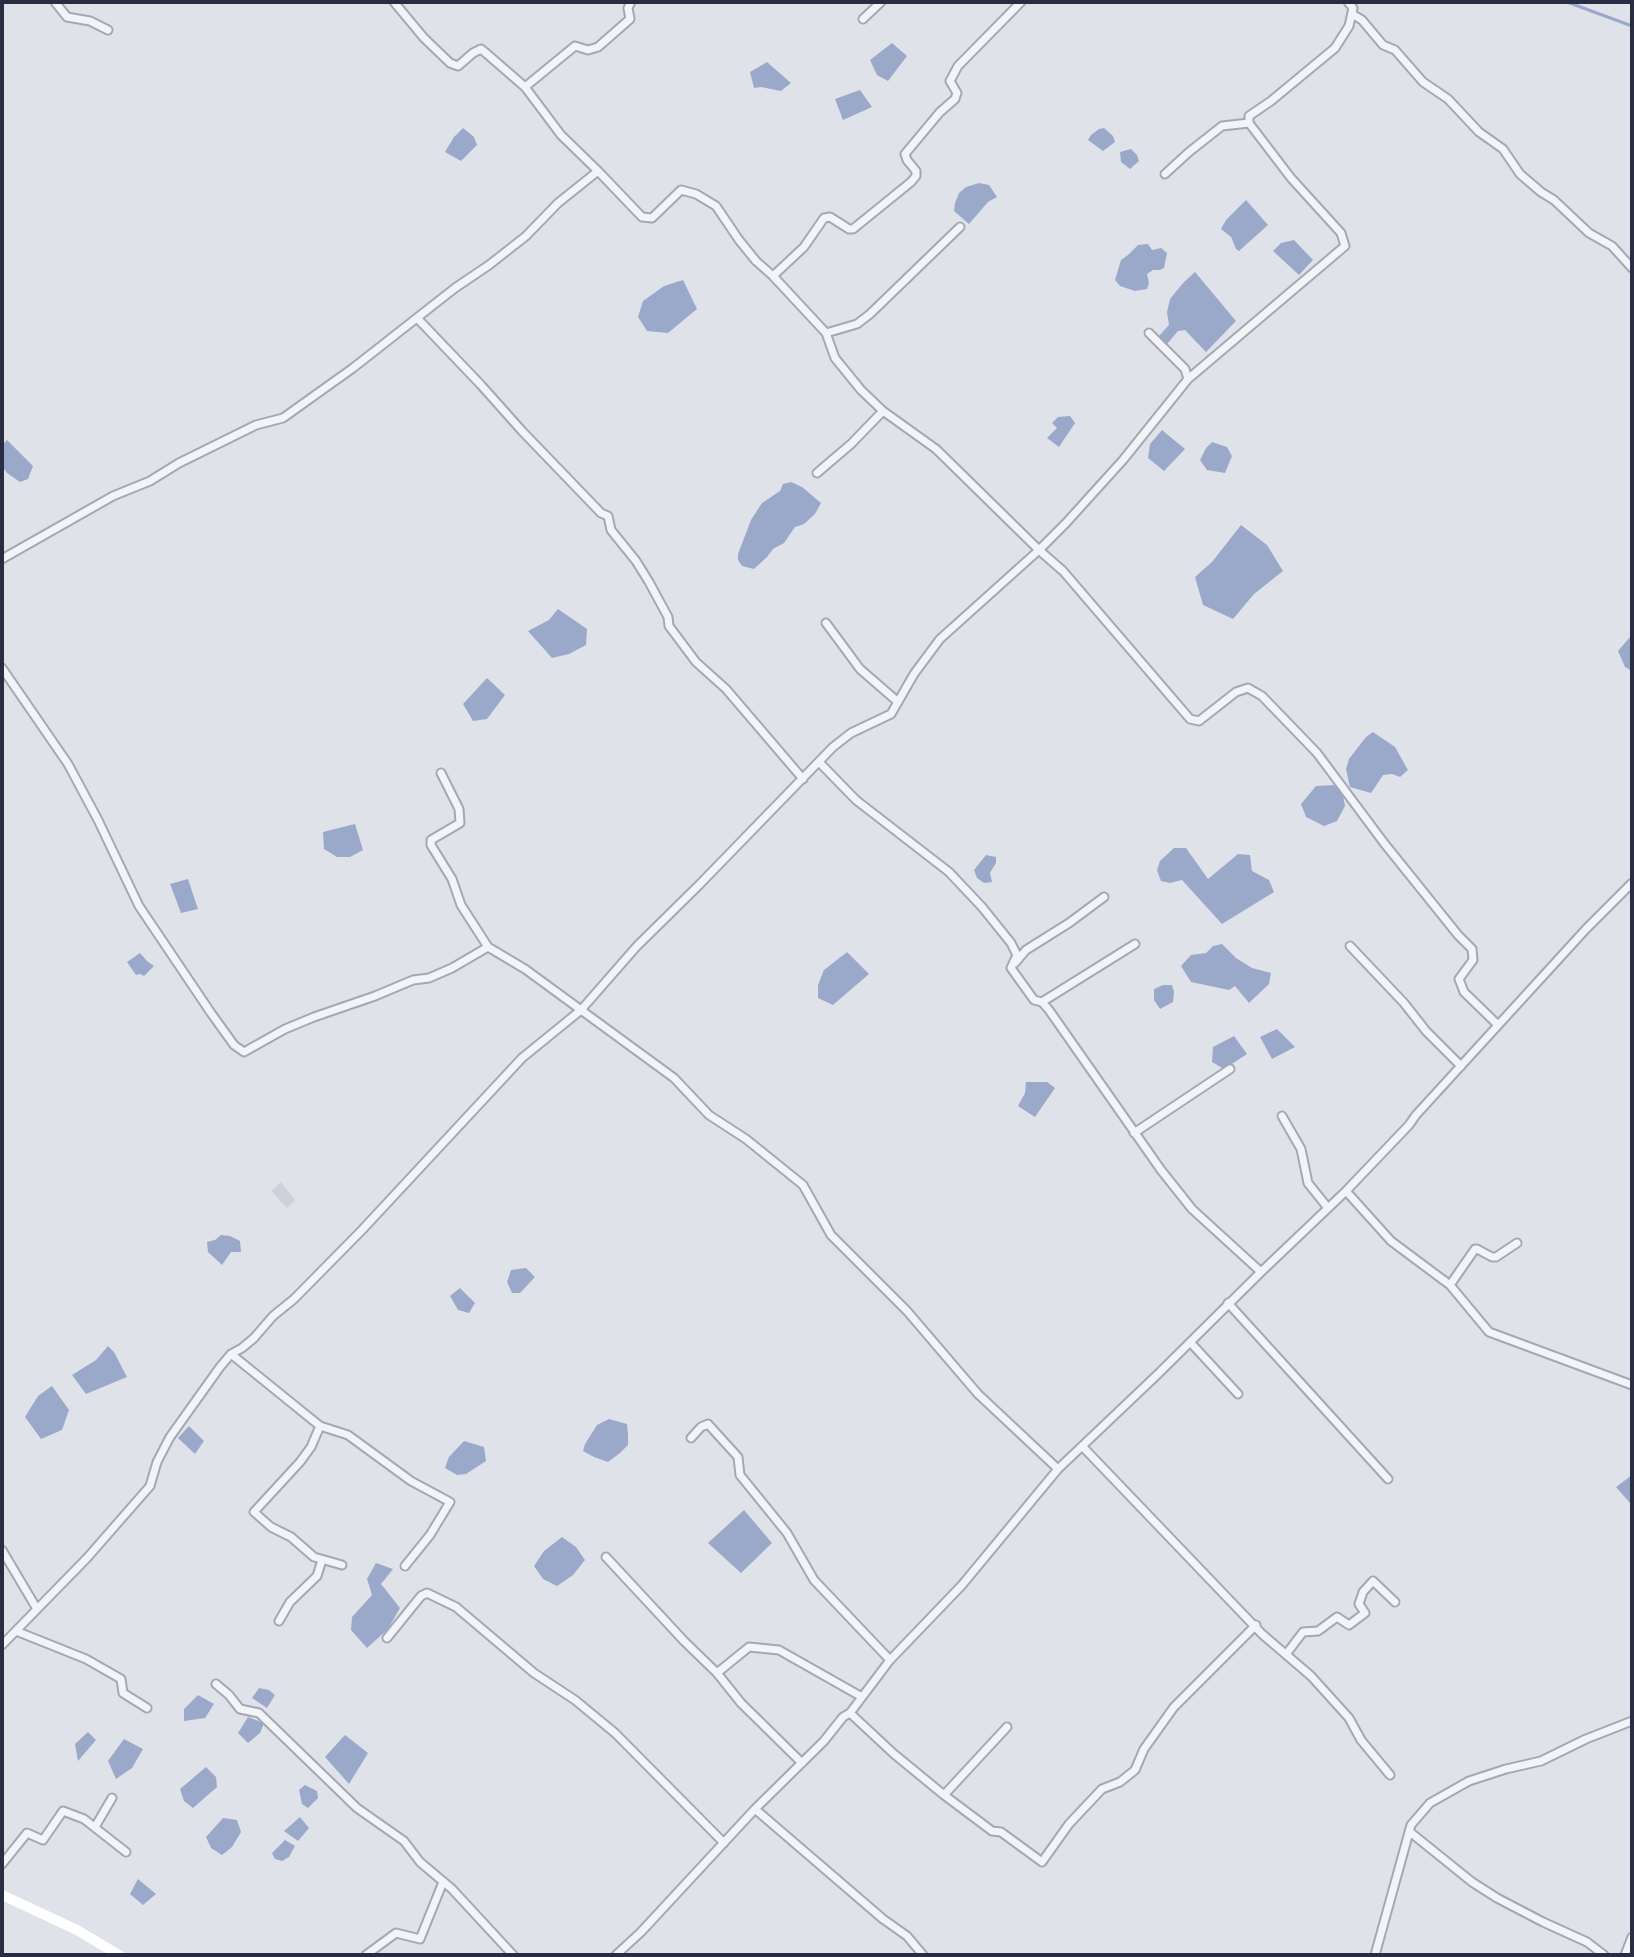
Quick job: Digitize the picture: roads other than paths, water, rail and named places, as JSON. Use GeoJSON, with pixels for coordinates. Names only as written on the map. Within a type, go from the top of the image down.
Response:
{"type":"FeatureCollection","features":[{"type":"Feature","properties":{"kind":"main road"},"geometry":{"type":"LineString","coordinates":[[2,1895],[77,1930],[119,1955]]}},
{"type":"Feature","properties":{"kind":"street"},"geometry":{"type":"LineString","coordinates":[[55,2],[67,17],[90,21],[108,30]]}},
{"type":"Feature","properties":{"kind":"street"},"geometry":{"type":"LineString","coordinates":[[394,2],[450,63],[458,66],[481,49],[525,87],[561,135],[642,217],[652,218],[681,190],[696,194],[716,206],[756,261],[826,333],[835,358],[861,390],[883,411],[936,449],[1063,571],[1190,719],[1199,721],[1236,692],[1248,688],[1262,696],[1317,753],[1384,843],[1472,949],[1473,960],[1459,979],[1464,992],[1498,1025]]}},
{"type":"Feature","properties":{"kind":"street"},"geometry":{"type":"LineString","coordinates":[[525,87],[575,46],[588,50],[598,47],[630,19],[628,8],[631,2]]}},
{"type":"Feature","properties":{"kind":"street"},"geometry":{"type":"LineString","coordinates":[[863,19],[881,2]]}},
{"type":"Feature","properties":{"kind":"street"},"geometry":{"type":"LineString","coordinates":[[773,276],[804,247],[824,218],[830,217],[853,229],[911,182],[916,171],[905,154],[955,99],[957,93],[950,81],[958,66],[1021,2]]}},
{"type":"Feature","properties":{"kind":"street"},"geometry":{"type":"LineString","coordinates":[[2,1645],[87,1558],[150,1486],[157,1462],[170,1437],[231,1354],[254,1338],[362,1230],[522,1058],[581,1010],[637,946],[833,747],[851,733],[891,714],[914,674],[940,639],[1066,523],[1123,460],[1188,379],[1345,246],[1341,233],[1291,178],[1249,123],[1249,116],[1335,48],[1349,26],[1353,8],[1348,2]]}},
{"type":"Feature","properties":{"kind":"street"},"geometry":{"type":"LineString","coordinates":[[1352,14],[1362,20],[1383,45],[1395,50],[1423,82],[1439,92],[1479,132],[1503,149],[1520,174],[1589,233],[1612,246],[1632,268]]}},
{"type":"Feature","properties":{"kind":"street"},"geometry":{"type":"LineString","coordinates":[[1165,174],[1222,126],[1249,123]]}},
{"type":"Feature","properties":{"kind":"street"},"geometry":{"type":"LineString","coordinates":[[2,559],[113,496],[150,481],[256,425],[283,418],[526,236],[558,203],[598,171]]}},
{"type":"Feature","properties":{"kind":"street"},"geometry":{"type":"LineString","coordinates":[[826,333],[864,319],[960,227]]}},
{"type":"Feature","properties":{"kind":"street"},"geometry":{"type":"LineString","coordinates":[[418,319],[601,513],[608,516],[611,530],[649,582],[668,617],[669,626],[696,662],[726,689],[803,779]]}},
{"type":"Feature","properties":{"kind":"street"},"geometry":{"type":"LineString","coordinates":[[1149,333],[1185,369],[1188,379]]}},
{"type":"Feature","properties":{"kind":"street"},"geometry":{"type":"LineString","coordinates":[[817,473],[883,411]]}},
{"type":"Feature","properties":{"kind":"street"},"geometry":{"type":"LineString","coordinates":[[826,623],[860,669],[898,702]]}},
{"type":"Feature","properties":{"kind":"street"},"geometry":{"type":"LineString","coordinates":[[2,668],[68,764],[139,906],[234,1045],[244,1052],[314,1017],[413,980],[429,978],[488,947]]}},
{"type":"Feature","properties":{"kind":"street"},"geometry":{"type":"LineString","coordinates":[[819,762],[856,800],[949,872],[982,907],[1017,955],[1011,968]]}},
{"type":"Feature","properties":{"kind":"street"},"geometry":{"type":"LineString","coordinates":[[441,773],[459,809],[460,823],[431,840],[431,845],[452,879],[461,905],[488,947],[525,969],[674,1078],[709,1115],[746,1139],[803,1185],[831,1235],[907,1311],[978,1394],[1058,1469]]}},
{"type":"Feature","properties":{"kind":"street"},"geometry":{"type":"LineString","coordinates":[[616,1955],[850,1713],[890,1660],[962,1585],[1058,1469],[1346,1191],[1586,929],[1632,883]]}},
{"type":"Feature","properties":{"kind":"street"},"geometry":{"type":"LineString","coordinates":[[1011,968],[1026,950],[1104,897]]}},
{"type":"Feature","properties":{"kind":"street"},"geometry":{"type":"LineString","coordinates":[[1042,1002],[1135,944]]}},
{"type":"Feature","properties":{"kind":"street"},"geometry":{"type":"LineString","coordinates":[[1350,946],[1461,1066]]}},
{"type":"Feature","properties":{"kind":"street"},"geometry":{"type":"LineString","coordinates":[[1011,968],[1034,1000],[1042,1002],[1192,1209],[1261,1272]]}},
{"type":"Feature","properties":{"kind":"street"},"geometry":{"type":"LineString","coordinates":[[1134,1133],[1230,1069]]}},
{"type":"Feature","properties":{"kind":"street"},"geometry":{"type":"LineString","coordinates":[[1282,1116],[1301,1149],[1308,1183],[1328,1208]]}},
{"type":"Feature","properties":{"kind":"street"},"geometry":{"type":"LineString","coordinates":[[1346,1191],[1391,1241],[1450,1285],[1489,1332],[1632,1385]]}},
{"type":"Feature","properties":{"kind":"street"},"geometry":{"type":"LineString","coordinates":[[1450,1285],[1475,1249],[1496,1257],[1517,1243]]}},
{"type":"Feature","properties":{"kind":"street"},"geometry":{"type":"LineString","coordinates":[[1228,1303],[1388,1479]]}},
{"type":"Feature","properties":{"kind":"street"},"geometry":{"type":"LineString","coordinates":[[1190,1342],[1238,1394]]}},
{"type":"Feature","properties":{"kind":"street"},"geometry":{"type":"LineString","coordinates":[[231,1354],[320,1426],[348,1435],[411,1481],[450,1502],[430,1535],[405,1566]]}},
{"type":"Feature","properties":{"kind":"street"},"geometry":{"type":"LineString","coordinates":[[691,1438],[708,1424],[738,1457],[740,1475],[787,1533],[814,1580],[890,1660]]}},
{"type":"Feature","properties":{"kind":"street"},"geometry":{"type":"LineString","coordinates":[[320,1426],[300,1462],[254,1512],[314,1557],[342,1565]]}},
{"type":"Feature","properties":{"kind":"street"},"geometry":{"type":"LineString","coordinates":[[1082,1446],[1262,1634],[1311,1676],[1349,1718],[1361,1740],[1390,1775]]}},
{"type":"Feature","properties":{"kind":"street"},"geometry":{"type":"LineString","coordinates":[[2,1550],[37,1609]]}},
{"type":"Feature","properties":{"kind":"street"},"geometry":{"type":"LineString","coordinates":[[606,1557],[717,1673],[741,1703],[802,1763]]}},
{"type":"Feature","properties":{"kind":"street"},"geometry":{"type":"LineString","coordinates":[[279,1621],[290,1602],[317,1576],[322,1560]]}},
{"type":"Feature","properties":{"kind":"street"},"geometry":{"type":"LineString","coordinates":[[1287,1653],[1303,1632],[1318,1631],[1337,1617],[1349,1625],[1365,1613],[1359,1604],[1363,1592],[1373,1581],[1395,1602]]}},
{"type":"Feature","properties":{"kind":"street"},"geometry":{"type":"LineString","coordinates":[[387,1638],[421,1596],[427,1593],[456,1607],[534,1673],[575,1700],[615,1733],[724,1843]]}},
{"type":"Feature","properties":{"kind":"street"},"geometry":{"type":"LineString","coordinates":[[850,1713],[944,1795],[992,1831],[1001,1832],[1042,1862],[1069,1824],[1102,1789],[1120,1782],[1135,1770],[1144,1749],[1174,1707],[1256,1625]]}},
{"type":"Feature","properties":{"kind":"street"},"geometry":{"type":"LineString","coordinates":[[16,1631],[86,1659],[121,1679],[123,1693],[147,1708]]}},
{"type":"Feature","properties":{"kind":"street"},"geometry":{"type":"LineString","coordinates":[[717,1673],[749,1647],[779,1650],[862,1697]]}},
{"type":"Feature","properties":{"kind":"street"},"geometry":{"type":"LineString","coordinates":[[216,1684],[240,1709],[259,1713],[357,1808],[404,1841],[420,1862],[513,1955]]}},
{"type":"Feature","properties":{"kind":"street"},"geometry":{"type":"LineString","coordinates":[[1375,1955],[1411,1825],[1430,1803],[1469,1781],[1541,1761],[1632,1721]]}},
{"type":"Feature","properties":{"kind":"street"},"geometry":{"type":"LineString","coordinates":[[944,1795],[1007,1727]]}},
{"type":"Feature","properties":{"kind":"street"},"geometry":{"type":"LineString","coordinates":[[95,1827],[112,1798]]}},
{"type":"Feature","properties":{"kind":"street"},"geometry":{"type":"LineString","coordinates":[[755,1809],[907,1936],[923,1955]]}},
{"type":"Feature","properties":{"kind":"street"},"geometry":{"type":"LineString","coordinates":[[2,1864],[27,1833],[43,1840],[63,1811],[84,1819],[126,1852]]}},
{"type":"Feature","properties":{"kind":"street"},"geometry":{"type":"LineString","coordinates":[[1410,1832],[1497,1898],[1587,1942],[1604,1955]]}},
{"type":"Feature","properties":{"kind":"street"},"geometry":{"type":"LineString","coordinates":[[366,1955],[396,1933],[420,1939],[443,1882]]}},
{"type":"Feature","properties":{"kind":"street"},"geometry":{"type":"LineString","coordinates":[[1625,1955],[1632,1937]]}},
{"type":"Feature","properties":{"kind":"water"},"geometry":{"type":"Polygon","coordinates":[[[892,43],[907,56],[888,81],[877,75],[870,60],[892,43]]]}},
{"type":"Feature","properties":{"kind":"water"},"geometry":{"type":"Polygon","coordinates":[[[767,62],[791,83],[781,91],[754,88],[750,72],[767,62]]]}},
{"type":"Feature","properties":{"kind":"water"},"geometry":{"type":"Polygon","coordinates":[[[860,90],[872,107],[843,120],[835,99],[860,90]]]}},
{"type":"Feature","properties":{"kind":"water"},"geometry":{"type":"Polygon","coordinates":[[[463,128],[474,137],[477,145],[461,161],[445,152],[463,128]]]}},
{"type":"Feature","properties":{"kind":"water"},"geometry":{"type":"Polygon","coordinates":[[[1104,128],[1115,142],[1103,151],[1088,140],[1104,128]]]}},
{"type":"Feature","properties":{"kind":"water"},"geometry":{"type":"Polygon","coordinates":[[[1131,149],[1139,161],[1130,169],[1121,162],[1120,152],[1131,149]]]}},
{"type":"Feature","properties":{"kind":"water"},"geometry":{"type":"Polygon","coordinates":[[[979,183],[989,185],[997,197],[988,202],[969,224],[954,211],[955,203],[966,187],[979,183]]]}},
{"type":"Feature","properties":{"kind":"water"},"geometry":{"type":"Polygon","coordinates":[[[1246,200],[1268,225],[1239,251],[1231,237],[1221,229],[1246,200]]]}},
{"type":"Feature","properties":{"kind":"water"},"geometry":{"type":"Polygon","coordinates":[[[1294,240],[1313,260],[1299,275],[1273,251],[1281,243],[1294,240]]]}},
{"type":"Feature","properties":{"kind":"water"},"geometry":{"type":"Polygon","coordinates":[[[1148,244],[1152,250],[1161,248],[1167,253],[1164,268],[1147,274],[1147,289],[1135,291],[1120,286],[1115,280],[1121,260],[1138,245],[1148,244]]]}},
{"type":"Feature","properties":{"kind":"water"},"geometry":{"type":"Polygon","coordinates":[[[1195,272],[1236,321],[1206,352],[1185,330],[1178,331],[1167,344],[1159,336],[1169,325],[1167,312],[1170,299],[1195,272]]]}},
{"type":"Feature","properties":{"kind":"water"},"geometry":{"type":"Polygon","coordinates":[[[683,280],[697,309],[668,333],[647,331],[638,317],[643,301],[664,286],[683,280]]]}},
{"type":"Feature","properties":{"kind":"water"},"geometry":{"type":"Polygon","coordinates":[[[1070,416],[1075,423],[1059,447],[1047,438],[1057,428],[1052,423],[1058,417],[1070,416]]]}},
{"type":"Feature","properties":{"kind":"water"},"geometry":{"type":"Polygon","coordinates":[[[1162,430],[1185,449],[1164,471],[1148,458],[1150,444],[1162,430]]]}},
{"type":"Feature","properties":{"kind":"water"},"geometry":{"type":"Polygon","coordinates":[[[7,440],[33,466],[28,479],[20,482],[2,466],[2,445],[7,440]]]}},
{"type":"Feature","properties":{"kind":"water"},"geometry":{"type":"Polygon","coordinates":[[[1212,442],[1227,447],[1232,456],[1225,473],[1207,470],[1200,460],[1212,442]]]}},
{"type":"Feature","properties":{"kind":"water"},"geometry":{"type":"Polygon","coordinates":[[[791,482],[821,503],[815,514],[795,527],[784,543],[773,549],[754,569],[742,566],[738,554],[751,520],[762,503],[780,491],[783,484],[791,482]]]}},
{"type":"Feature","properties":{"kind":"water"},"geometry":{"type":"Polygon","coordinates":[[[1241,525],[1267,545],[1283,571],[1254,594],[1233,619],[1203,605],[1195,577],[1212,562],[1241,525]]]}},
{"type":"Feature","properties":{"kind":"water"},"geometry":{"type":"Polygon","coordinates":[[[558,609],[587,629],[586,645],[552,658],[528,631],[549,620],[558,609]]]}},
{"type":"Feature","properties":{"kind":"water"},"geometry":{"type":"Polygon","coordinates":[[[1632,631],[1632,671],[1625,667],[1618,651],[1632,631]]]}},
{"type":"Feature","properties":{"kind":"water"},"geometry":{"type":"Polygon","coordinates":[[[487,678],[505,695],[487,719],[473,721],[463,704],[487,678]]]}},
{"type":"Feature","properties":{"kind":"water"},"geometry":{"type":"Polygon","coordinates":[[[1373,732],[1395,747],[1408,770],[1400,777],[1383,775],[1371,793],[1350,787],[1346,769],[1349,759],[1373,732]]]}},
{"type":"Feature","properties":{"kind":"water"},"geometry":{"type":"Polygon","coordinates":[[[1334,785],[1343,795],[1345,806],[1337,821],[1324,826],[1306,817],[1301,804],[1316,786],[1334,785]]]}},
{"type":"Feature","properties":{"kind":"water"},"geometry":{"type":"Polygon","coordinates":[[[355,824],[363,850],[350,857],[337,857],[324,849],[323,832],[355,824]]]}},
{"type":"Feature","properties":{"kind":"water"},"geometry":{"type":"Polygon","coordinates":[[[1174,848],[1186,848],[1208,879],[1238,854],[1250,855],[1252,871],[1269,880],[1274,892],[1222,924],[1182,880],[1170,883],[1161,881],[1157,870],[1160,861],[1174,848]]]}},
{"type":"Feature","properties":{"kind":"water"},"geometry":{"type":"Polygon","coordinates":[[[986,855],[996,857],[996,863],[990,873],[992,882],[984,883],[977,878],[974,870],[986,855]]]}},
{"type":"Feature","properties":{"kind":"water"},"geometry":{"type":"Polygon","coordinates":[[[188,879],[198,909],[181,913],[170,884],[188,879]]]}},
{"type":"Feature","properties":{"kind":"water"},"geometry":{"type":"Polygon","coordinates":[[[1222,944],[1252,968],[1271,973],[1269,984],[1249,1003],[1235,986],[1229,990],[1191,982],[1181,966],[1191,955],[1206,953],[1213,946],[1222,944]]]}},
{"type":"Feature","properties":{"kind":"water"},"geometry":{"type":"Polygon","coordinates":[[[847,952],[869,974],[833,1005],[818,998],[818,985],[824,970],[847,952]]]}},
{"type":"Feature","properties":{"kind":"water"},"geometry":{"type":"Polygon","coordinates":[[[140,953],[154,966],[144,976],[136,975],[127,962],[140,953]]]}},
{"type":"Feature","properties":{"kind":"water"},"geometry":{"type":"Polygon","coordinates":[[[1172,985],[1173,1002],[1160,1009],[1154,1000],[1154,989],[1172,985]]]}},
{"type":"Feature","properties":{"kind":"water"},"geometry":{"type":"Polygon","coordinates":[[[1277,1029],[1295,1047],[1272,1059],[1260,1037],[1277,1029]]]}},
{"type":"Feature","properties":{"kind":"water"},"geometry":{"type":"Polygon","coordinates":[[[1234,1036],[1247,1054],[1224,1069],[1212,1062],[1213,1047],[1234,1036]]]}},
{"type":"Feature","properties":{"kind":"water"},"geometry":{"type":"Polygon","coordinates":[[[1026,1082],[1047,1082],[1055,1088],[1035,1117],[1018,1106],[1025,1093],[1026,1082]]]}},
{"type":"Feature","properties":{"kind":"water"},"geometry":{"type":"Polygon","coordinates":[[[221,1235],[240,1241],[241,1252],[231,1252],[222,1265],[208,1252],[207,1242],[221,1235]]]}},
{"type":"Feature","properties":{"kind":"water"},"geometry":{"type":"Polygon","coordinates":[[[526,1268],[535,1277],[520,1293],[512,1293],[507,1282],[511,1270],[526,1268]]]}},
{"type":"Feature","properties":{"kind":"water"},"geometry":{"type":"Polygon","coordinates":[[[460,1288],[475,1303],[469,1313],[458,1310],[450,1296],[460,1288]]]}},
{"type":"Feature","properties":{"kind":"water"},"geometry":{"type":"Polygon","coordinates":[[[108,1346],[127,1377],[86,1394],[72,1375],[96,1360],[108,1346]]]}},
{"type":"Feature","properties":{"kind":"water"},"geometry":{"type":"Polygon","coordinates":[[[52,1386],[69,1410],[62,1430],[41,1439],[25,1417],[38,1396],[52,1386]]]}},
{"type":"Feature","properties":{"kind":"water"},"geometry":{"type":"Polygon","coordinates":[[[609,1419],[627,1424],[628,1445],[608,1462],[583,1451],[597,1425],[609,1419]]]}},
{"type":"Feature","properties":{"kind":"water"},"geometry":{"type":"Polygon","coordinates":[[[189,1426],[204,1441],[195,1454],[178,1438],[189,1426]]]}},
{"type":"Feature","properties":{"kind":"water"},"geometry":{"type":"Polygon","coordinates":[[[464,1441],[484,1447],[486,1461],[466,1474],[457,1475],[445,1468],[449,1457],[464,1441]]]}},
{"type":"Feature","properties":{"kind":"water"},"geometry":{"type":"Polygon","coordinates":[[[1632,1475],[1632,1502],[1630,1503],[1616,1487],[1632,1475]]]}},
{"type":"Feature","properties":{"kind":"water"},"geometry":{"type":"Polygon","coordinates":[[[744,1510],[772,1543],[741,1573],[708,1543],[744,1510]]]}},
{"type":"Feature","properties":{"kind":"water"},"geometry":{"type":"Polygon","coordinates":[[[562,1537],[576,1547],[585,1560],[573,1575],[557,1586],[543,1579],[534,1566],[544,1551],[562,1537]]]}},
{"type":"Feature","properties":{"kind":"water"},"geometry":{"type":"Polygon","coordinates":[[[376,1563],[393,1569],[381,1584],[400,1608],[388,1629],[367,1648],[351,1630],[352,1617],[372,1595],[367,1579],[376,1563]]]}},
{"type":"Feature","properties":{"kind":"water"},"geometry":{"type":"Polygon","coordinates":[[[259,1688],[275,1695],[267,1708],[252,1698],[259,1688]]]}},
{"type":"Feature","properties":{"kind":"water"},"geometry":{"type":"Polygon","coordinates":[[[198,1695],[214,1704],[205,1718],[184,1721],[184,1709],[198,1695]]]}},
{"type":"Feature","properties":{"kind":"water"},"geometry":{"type":"Polygon","coordinates":[[[248,1717],[264,1723],[260,1733],[248,1743],[238,1733],[248,1717]]]}},
{"type":"Feature","properties":{"kind":"water"},"geometry":{"type":"Polygon","coordinates":[[[88,1732],[96,1740],[78,1761],[75,1744],[88,1732]]]}},
{"type":"Feature","properties":{"kind":"water"},"geometry":{"type":"Polygon","coordinates":[[[345,1735],[368,1753],[349,1784],[325,1757],[345,1735]]]}},
{"type":"Feature","properties":{"kind":"water"},"geometry":{"type":"Polygon","coordinates":[[[124,1739],[143,1749],[132,1768],[116,1779],[108,1761],[124,1739]]]}},
{"type":"Feature","properties":{"kind":"water"},"geometry":{"type":"Polygon","coordinates":[[[206,1767],[216,1777],[217,1787],[193,1808],[184,1801],[180,1789],[206,1767]]]}},
{"type":"Feature","properties":{"kind":"water"},"geometry":{"type":"Polygon","coordinates":[[[305,1785],[317,1791],[318,1798],[308,1808],[302,1804],[299,1790],[305,1785]]]}},
{"type":"Feature","properties":{"kind":"water"},"geometry":{"type":"Polygon","coordinates":[[[300,1817],[309,1828],[298,1841],[284,1831],[300,1817]]]}},
{"type":"Feature","properties":{"kind":"water"},"geometry":{"type":"Polygon","coordinates":[[[223,1818],[237,1820],[241,1832],[232,1847],[222,1855],[211,1848],[206,1837],[223,1818]]]}},
{"type":"Feature","properties":{"kind":"water"},"geometry":{"type":"Polygon","coordinates":[[[285,1840],[295,1846],[289,1857],[282,1861],[275,1859],[272,1853],[285,1840]]]}},
{"type":"Feature","properties":{"kind":"water"},"geometry":{"type":"Polygon","coordinates":[[[138,1879],[156,1894],[143,1905],[130,1894],[138,1879]]]}},
{"type":"Feature","properties":{"kind":"waterway"},"geometry":{"type":"LineString","coordinates":[[1567,2],[1632,26]]}}]}
